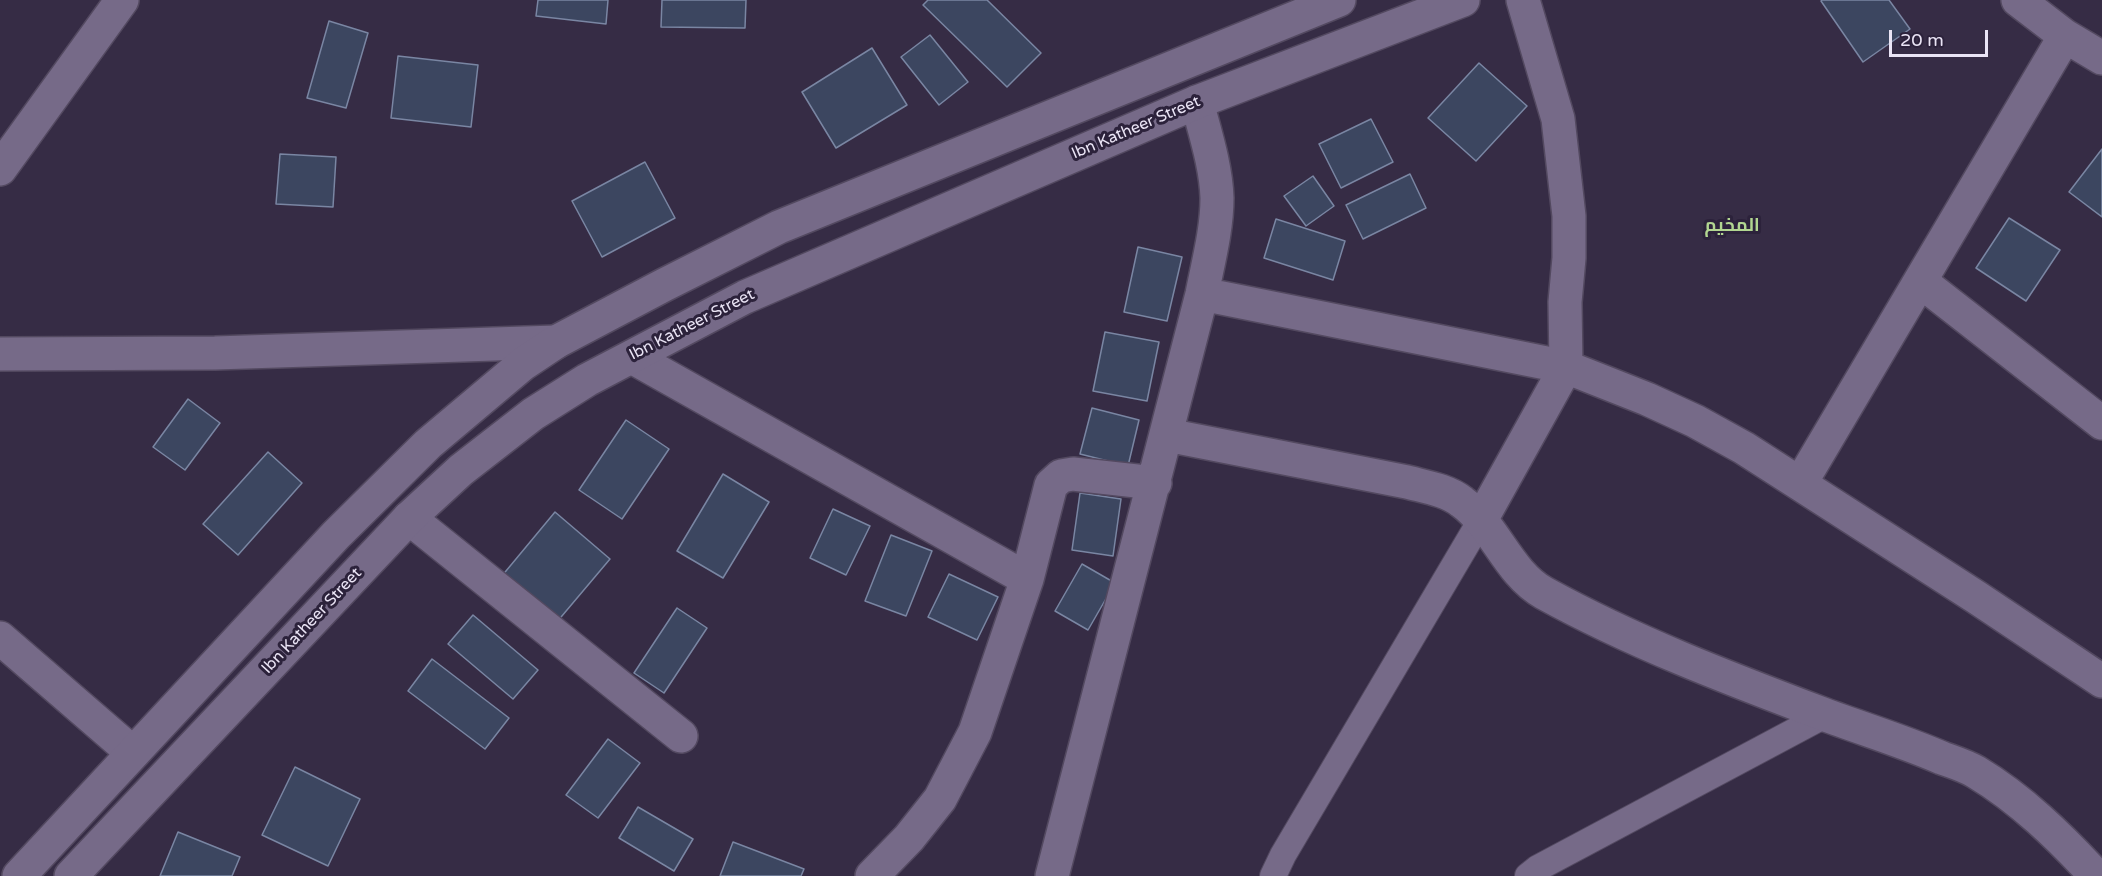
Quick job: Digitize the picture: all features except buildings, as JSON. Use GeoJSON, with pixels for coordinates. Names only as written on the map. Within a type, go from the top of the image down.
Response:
{"type":"FeatureCollection","features":[{"type":"Feature","properties":{"kind":"street"},"geometry":{"type":"LineString","coordinates":[[0,169],[122,0]]}},
{"type":"Feature","properties":{"kind":"street"},"geometry":{"type":"LineString","coordinates":[[19,876],[336,534],[428,444],[523,364],[556,342],[779,227],[1339,0]]}},
{"type":"Feature","properties":{"kind":"street","name":"Ibn Katheer Street"},"geometry":{"type":"LineString","coordinates":[[71,876],[409,518],[461,470],[533,414],[587,380],[745,297],[1197,102],[1463,0]]}},
{"type":"Feature","properties":{"kind":"street"},"geometry":{"type":"LineString","coordinates":[[1273,876],[1283,855],[1482,520],[1566,367],[1565,302],[1569,258],[1569,216],[1559,130],[1523,0]]}},
{"type":"Feature","properties":{"kind":"street"},"geometry":{"type":"LineString","coordinates":[[2018,0],[2065,36],[2102,58]]}},
{"type":"Feature","properties":{"kind":"street"},"geometry":{"type":"LineString","coordinates":[[1800,484],[2065,36]]}},
{"type":"Feature","properties":{"kind":"street"},"geometry":{"type":"LineString","coordinates":[[1052,876],[1202,294],[1216,219],[1217,197],[1215,176],[1197,102]]}},
{"type":"Feature","properties":{"kind":"street"},"geometry":{"type":"LineString","coordinates":[[1920,281],[2102,423]]}},
{"type":"Feature","properties":{"kind":"street"},"geometry":{"type":"LineString","coordinates":[[1202,294],[1566,367],[1647,399],[1695,421],[1744,448],[2102,681]]}},
{"type":"Feature","properties":{"kind":"street"},"geometry":{"type":"LineString","coordinates":[[0,354],[215,353],[556,342]]}},
{"type":"Feature","properties":{"kind":"street"},"geometry":{"type":"LineString","coordinates":[[632,357],[1027,579]]}},
{"type":"Feature","properties":{"kind":"street"},"geometry":{"type":"LineString","coordinates":[[1167,435],[1407,482],[1445,492],[1461,501],[1482,520],[1516,567],[1541,591],[1660,651],[1825,715],[1900,740],[1975,771],[2054,832],[2096,876]]}},
{"type":"Feature","properties":{"kind":"street"},"geometry":{"type":"LineString","coordinates":[[872,876],[909,838],[940,799],[975,732],[1027,579],[1052,485],[1056,479],[1073,474],[1155,483]]}},
{"type":"Feature","properties":{"kind":"street"},"geometry":{"type":"LineString","coordinates":[[409,518],[681,736]]}},
{"type":"Feature","properties":{"kind":"street"},"geometry":{"type":"LineString","coordinates":[[0,638],[133,753]]}},
{"type":"Feature","properties":{"kind":"street"},"geometry":{"type":"LineString","coordinates":[[1528,876],[1538,868],[1825,715]]}},
{"type":"Feature","properties":{"kind":"district","name":"المخيم"},"geometry":{"type":"Point","coordinates":[1732,226]}}]}
